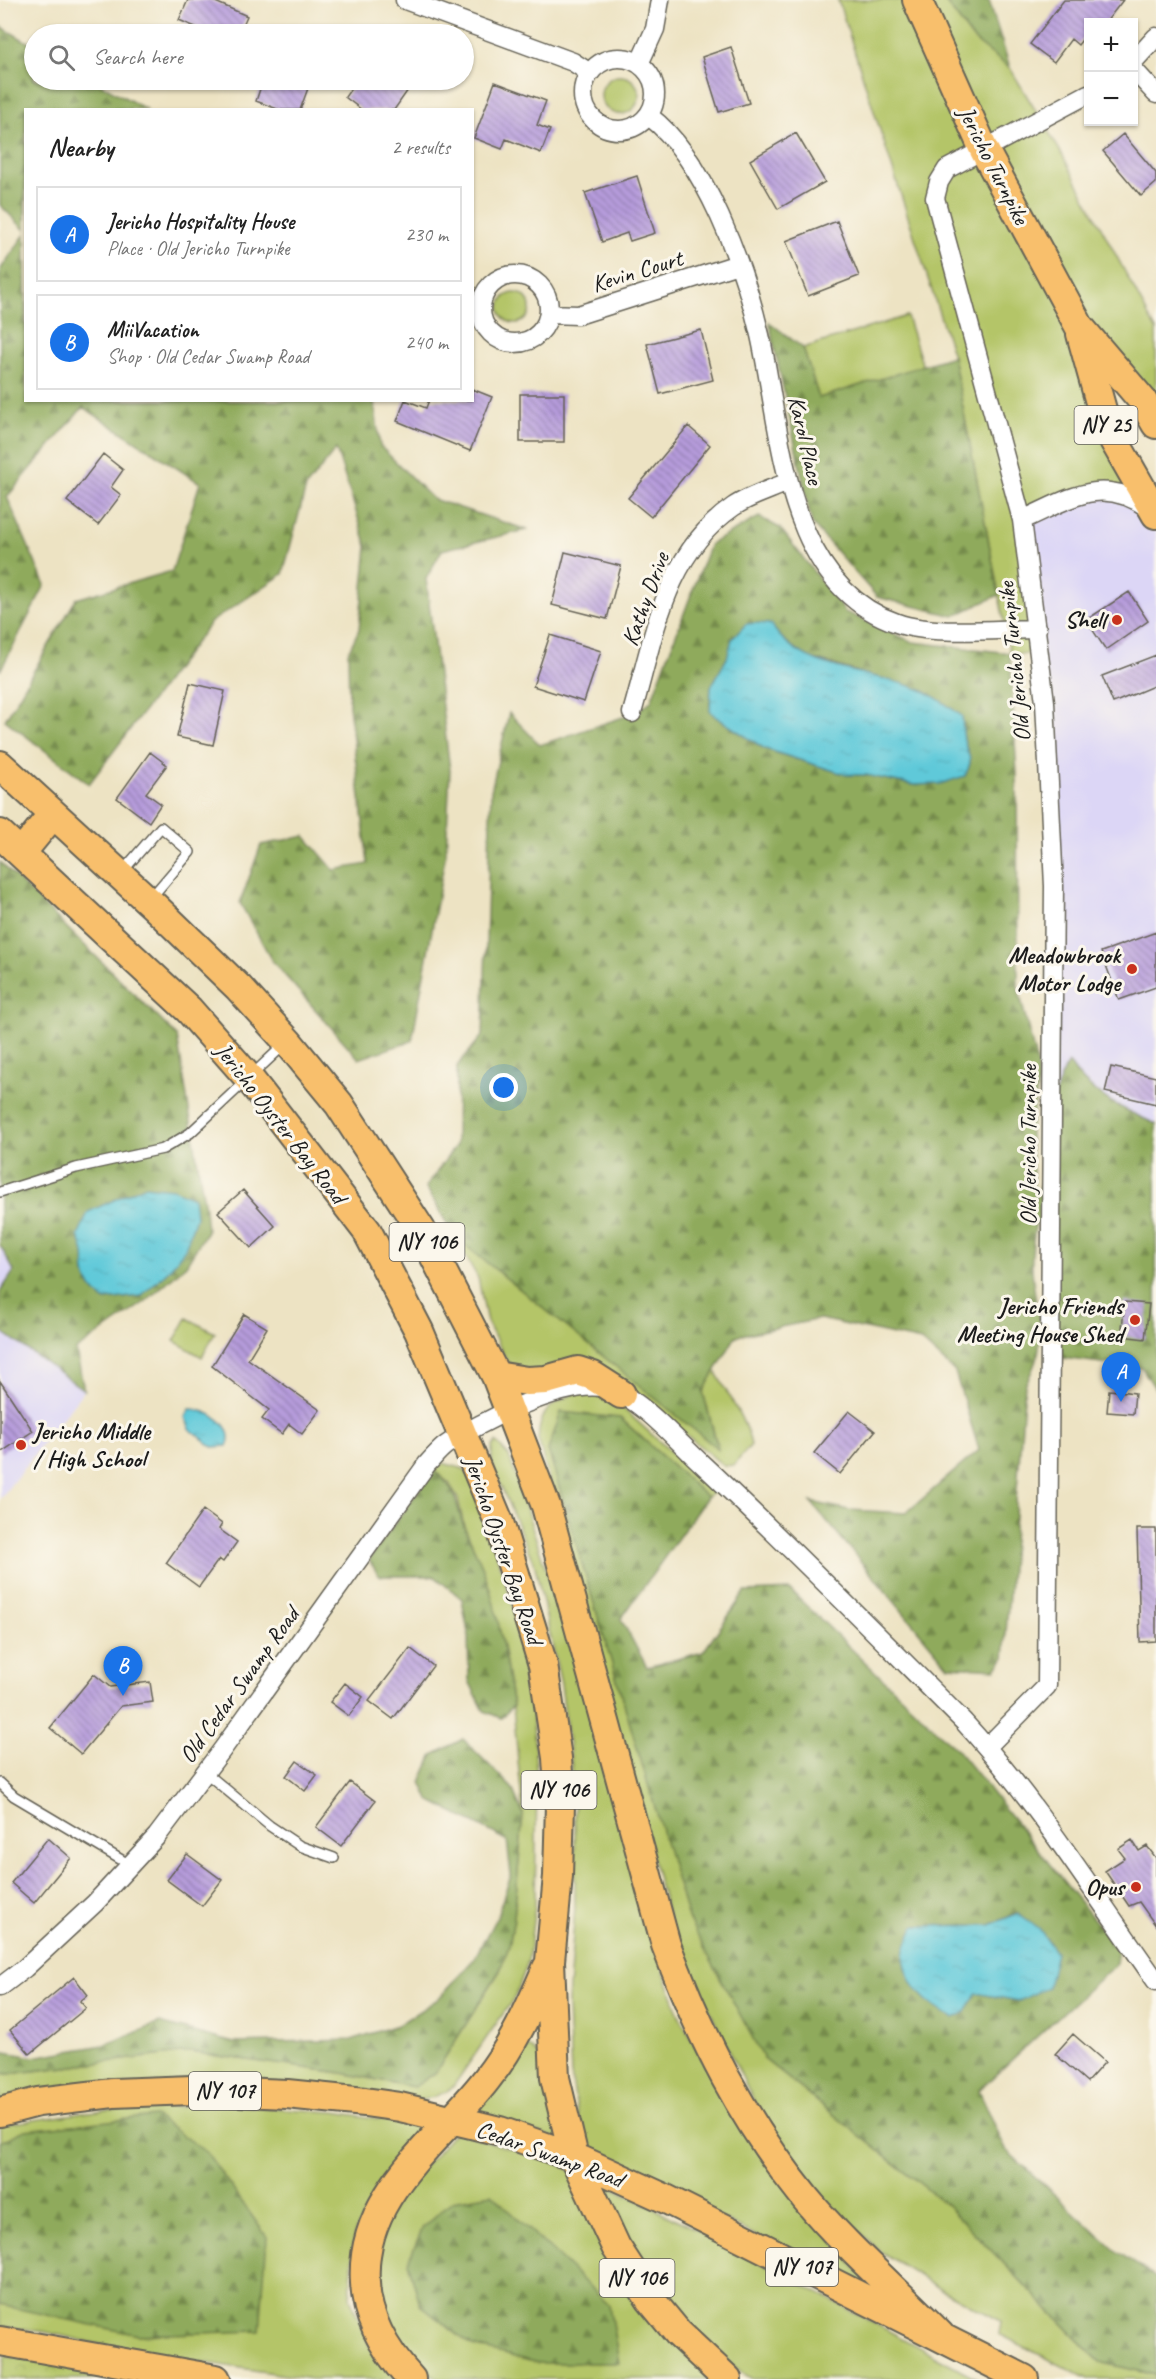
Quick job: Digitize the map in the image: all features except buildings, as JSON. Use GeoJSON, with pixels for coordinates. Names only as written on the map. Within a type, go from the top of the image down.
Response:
{"type":"FeatureCollection","features":[{"type":"Feature","properties":{"kind":"main road","name":"Jericho Turnpike"},"geometry":{"type":"LineString","coordinates":[[917,0],[984,150],[1079,326],[1142,400],[1156,424]]}},
{"type":"Feature","properties":{"kind":"main road","name":"Jericho Turnpike"},"geometry":{"type":"LineString","coordinates":[[1079,326],[1107,428],[1156,514]]}},
{"type":"Feature","properties":{"kind":"main road","name":"Jericho Oyster Bay Road"},"geometry":{"type":"LineString","coordinates":[[0,765],[239,988],[288,1042],[339,1104],[421,1230],[496,1376],[546,1506],[666,1945],[692,2013],[724,2078],[785,2172],[808,2201],[940,2335]]}},
{"type":"Feature","properties":{"kind":"main road"},"geometry":{"type":"LineString","coordinates":[[10,844],[54,814]]}},
{"type":"Feature","properties":{"kind":"main road","name":"Jericho Oyster Bay Road"},"geometry":{"type":"LineString","coordinates":[[10,844],[189,1010],[248,1077],[367,1231],[419,1331],[499,1522],[543,1665],[557,1758],[560,1804],[558,1876],[550,1961],[555,2078],[574,2157],[616,2247],[650,2299],[678,2333],[727,2379]]}},
{"type":"Feature","properties":{"kind":"main road"},"geometry":{"type":"LineString","coordinates":[[496,1376],[527,1381],[546,1380],[578,1371],[593,1376],[621,1394]]}},
{"type":"Feature","properties":{"kind":"main road"},"geometry":{"type":"LineString","coordinates":[[411,2379],[377,2334],[366,2301],[364,2264],[369,2232],[384,2199],[486,2080],[522,2027],[550,1961]]}},
{"type":"Feature","properties":{"kind":"main road","name":"Cedar Swamp Road"},"geometry":{"type":"LineString","coordinates":[[0,2112],[38,2102],[113,2093],[192,2090],[287,2094],[365,2102],[400,2107],[500,2131],[574,2157],[664,2198],[1024,2379]]}},
{"type":"Feature","properties":{"kind":"main road"},"geometry":{"type":"LineString","coordinates":[[0,2341],[216,2379]]}},
{"type":"Feature","properties":{"kind":"street"},"geometry":{"type":"LineString","coordinates":[[405,0],[470,24]]}},
{"type":"Feature","properties":{"kind":"street"},"geometry":{"type":"LineString","coordinates":[[639,64],[655,29],[660,0]]}},
{"type":"Feature","properties":{"kind":"street"},"geometry":{"type":"LineString","coordinates":[[474,25],[573,62],[590,73]]}},
{"type":"Feature","properties":{"kind":"street"},"geometry":{"type":"LineString","coordinates":[[1138,57],[1156,38]]}},
{"type":"Feature","properties":{"kind":"street"},"geometry":{"type":"LineString","coordinates":[[618,58],[639,64],[648,72],[656,94],[649,116],[640,124],[617,131],[594,122],[588,113],[582,93],[590,73],[597,65],[618,58]]}},
{"type":"Feature","properties":{"kind":"street"},"geometry":{"type":"LineString","coordinates":[[1136,72],[1156,94]]}},
{"type":"Feature","properties":{"kind":"street","name":"Old Jericho Turnpike"},"geometry":{"type":"LineString","coordinates":[[987,1747],[1047,1686],[1054,886],[1045,702],[1022,520],[935,198],[939,182],[947,169],[1084,97]]}},
{"type":"Feature","properties":{"kind":"street","name":"Karol Place"},"geometry":{"type":"LineString","coordinates":[[649,116],[661,125],[709,191],[738,264],[760,333],[788,482],[815,552],[825,568],[854,598],[895,623],[917,628],[1036,629]]}},
{"type":"Feature","properties":{"kind":"street","name":"Kevin Court"},"geometry":{"type":"LineString","coordinates":[[549,314],[578,315],[738,264]]}},
{"type":"Feature","properties":{"kind":"street","name":"Kathy Drive"},"geometry":{"type":"LineString","coordinates":[[632,713],[662,609],[687,551],[700,535],[736,505],[788,482]]}},
{"type":"Feature","properties":{"kind":"street"},"geometry":{"type":"LineString","coordinates":[[1022,520],[1080,494],[1098,490],[1126,494],[1156,514]]}},
{"type":"Feature","properties":{"kind":"street"},"geometry":{"type":"LineString","coordinates":[[510,1411],[578,1386],[604,1388],[621,1394],[655,1420],[783,1539],[987,1747],[1156,1981]]}},
{"type":"Feature","properties":{"kind":"street","name":"Old Cedar Swamp Road"},"geometry":{"type":"LineString","coordinates":[[0,1987],[25,1968],[95,1903],[157,1836],[426,1464],[444,1447],[463,1434],[510,1411]]}},
{"type":"Feature","properties":{"kind":"lane"},"geometry":{"type":"LineString","coordinates":[[119,875],[161,827],[190,852],[148,901]]}},
{"type":"Feature","properties":{"kind":"lane"},"geometry":{"type":"LineString","coordinates":[[0,1192],[76,1168],[163,1149],[190,1133],[288,1042]]}},
{"type":"Feature","properties":{"kind":"lane"},"geometry":{"type":"LineString","coordinates":[[205,1772],[290,1840],[334,1858]]}},
{"type":"Feature","properties":{"kind":"lane"},"geometry":{"type":"LineString","coordinates":[[0,1784],[14,1796],[130,1865]]}},
{"type":"Feature","properties":{"kind":"shaded area"},"geometry":{"type":"Polygon","coordinates":[[[1098,492],[1156,518],[1156,1124],[1094,1096],[1054,1094],[1056,898],[1024,521],[1098,492]]]}},
{"type":"Feature","properties":{"kind":"shaded area"},"geometry":{"type":"Polygon","coordinates":[[[0,1245],[15,1271],[0,1292],[0,1245]]]}},
{"type":"Feature","properties":{"kind":"shaded area","name":"Jericho Middle / High School"},"geometry":{"type":"Polygon","coordinates":[[[0,1330],[84,1390],[0,1499],[0,1330]]]}},
{"type":"Feature","properties":{"kind":"green space"},"geometry":{"type":"Polygon","coordinates":[[[838,0],[944,0],[974,40],[1010,68],[1062,154],[1156,330],[1156,414],[1080,327],[1154,516],[1098,492],[1024,521],[1041,655],[1010,653],[953,356],[838,0]]]}},
{"type":"Feature","properties":{"kind":"green space"},"geometry":{"type":"Polygon","coordinates":[[[944,0],[989,0],[1010,68],[974,40],[944,0]]]}},
{"type":"Feature","properties":{"kind":"green space"},"geometry":{"type":"Polygon","coordinates":[[[0,26],[24,40],[24,90],[111,90],[144,108],[24,108],[24,229],[0,205],[0,26]]]}},
{"type":"Feature","properties":{"kind":"green space"},"geometry":{"type":"Polygon","coordinates":[[[620,76],[633,82],[639,95],[633,108],[620,114],[607,108],[601,95],[607,82],[620,76]]]}},
{"type":"Feature","properties":{"kind":"green space"},"geometry":{"type":"Polygon","coordinates":[[[24,235],[24,402],[374,402],[380,446],[433,499],[527,530],[442,550],[426,579],[450,770],[446,852],[412,1041],[359,1059],[273,962],[240,903],[261,845],[305,836],[334,870],[368,864],[349,705],[348,653],[359,629],[367,546],[336,449],[306,487],[283,574],[211,622],[89,784],[5,720],[76,599],[172,571],[200,483],[83,407],[7,497],[45,585],[0,671],[0,270],[24,235]]]}},
{"type":"Feature","properties":{"kind":"green space"},"geometry":{"type":"Polygon","coordinates":[[[515,293],[526,297],[530,308],[526,319],[515,323],[504,319],[500,308],[504,297],[515,293]]]}},
{"type":"Feature","properties":{"kind":"green space"},"geometry":{"type":"Polygon","coordinates":[[[907,316],[923,367],[819,399],[803,348],[907,316]]]}},
{"type":"Feature","properties":{"kind":"green space"},"geometry":{"type":"Polygon","coordinates":[[[769,322],[803,348],[819,398],[953,356],[999,595],[954,616],[877,597],[812,524],[769,322]]]}},
{"type":"Feature","properties":{"kind":"green space"},"geometry":{"type":"Polygon","coordinates":[[[759,517],[780,528],[845,612],[913,642],[1010,653],[1017,775],[1018,987],[1037,1064],[1038,1082],[1030,1133],[1035,1200],[1045,1167],[1055,1094],[1069,1063],[1096,1092],[1156,1124],[1156,1390],[1142,1368],[1062,1358],[1055,1353],[1045,1232],[1036,1220],[1032,1261],[1040,1339],[1033,1368],[1025,1385],[1004,1659],[996,1669],[948,1666],[811,1502],[849,1510],[906,1513],[979,1450],[955,1372],[921,1341],[820,1319],[736,1336],[703,1392],[718,1449],[454,1236],[426,1187],[456,1145],[457,1066],[483,1035],[491,791],[509,713],[540,745],[635,713],[651,701],[710,544],[759,517]],[[777,634],[727,658],[711,687],[710,705],[716,717],[765,749],[847,775],[866,775],[913,785],[965,776],[970,759],[963,736],[962,717],[923,691],[804,656],[777,634]]]}},
{"type":"Feature","properties":{"kind":"green space"},"geometry":{"type":"Polygon","coordinates":[[[0,862],[177,1036],[207,1231],[186,1265],[145,1302],[76,1350],[84,1390],[0,1330],[0,1292],[14,1271],[0,1245],[0,862]],[[86,1251],[86,1278],[104,1300],[141,1296],[86,1251]]]}},
{"type":"Feature","properties":{"kind":"green space"},"geometry":{"type":"Polygon","coordinates":[[[454,1236],[718,1448],[703,1392],[715,1370],[741,1416],[751,1445],[734,1465],[724,1466],[613,1374],[515,1372],[487,1322],[478,1278],[454,1236]]]}},
{"type":"Feature","properties":{"kind":"green space"},"geometry":{"type":"Polygon","coordinates":[[[187,1318],[215,1333],[202,1357],[174,1341],[187,1318]]]}},
{"type":"Feature","properties":{"kind":"green space"},"geometry":{"type":"Polygon","coordinates":[[[576,1393],[599,1395],[618,1404],[715,1492],[707,1497],[620,1418],[548,1450],[764,2059],[947,2205],[1100,2362],[1156,2375],[1156,2379],[1088,2379],[999,2334],[1001,2321],[944,2291],[881,2252],[826,2200],[763,2120],[673,1934],[538,1439],[541,1421],[548,1409],[576,1393]]]}},
{"type":"Feature","properties":{"kind":"green space"},"geometry":{"type":"Polygon","coordinates":[[[561,1412],[620,1418],[707,1497],[621,1619],[647,1667],[703,1652],[745,1592],[790,1590],[959,1752],[1118,1949],[1116,1964],[979,2090],[1006,2150],[1115,2250],[1156,2278],[1156,2375],[1100,2362],[947,2205],[764,2059],[688,1918],[548,1450],[561,1412]],[[1017,1913],[990,1925],[914,1926],[976,1993],[1019,2001],[1017,1913]]]}},
{"type":"Feature","properties":{"kind":"green space"},"geometry":{"type":"Polygon","coordinates":[[[496,1442],[509,1456],[582,1680],[645,1916],[678,2013],[730,2113],[866,2281],[861,2287],[584,2151],[571,2074],[568,2003],[575,1908],[575,1790],[561,1684],[535,1566],[492,1465],[492,1447],[496,1442]]]}},
{"type":"Feature","properties":{"kind":"green space"},"geometry":{"type":"Polygon","coordinates":[[[443,1463],[464,1469],[473,1480],[514,1610],[532,1710],[537,1781],[535,1905],[528,1961],[516,1995],[452,2088],[432,2098],[411,2101],[367,2098],[0,2110],[0,2075],[189,2052],[342,2073],[414,2087],[435,2073],[500,1971],[509,1946],[514,1918],[523,1814],[513,1706],[502,1641],[483,1568],[464,1526],[458,1499],[449,1483],[433,1470],[443,1463]]]}},
{"type":"Feature","properties":{"kind":"green space"},"geometry":{"type":"Polygon","coordinates":[[[433,1470],[448,1485],[455,1497],[461,1519],[482,1566],[493,1600],[513,1706],[501,1718],[484,1711],[469,1681],[468,1633],[462,1599],[434,1576],[379,1576],[369,1560],[433,1470]]]}},
{"type":"Feature","properties":{"kind":"green space"},"geometry":{"type":"Polygon","coordinates":[[[463,1739],[512,1788],[523,1814],[514,1918],[509,1946],[500,1970],[435,2073],[414,2087],[342,2073],[189,2052],[0,2075],[0,2051],[33,2057],[104,2045],[160,2023],[234,2043],[351,2040],[398,2025],[438,1999],[474,1959],[497,1916],[511,1875],[507,1840],[429,1800],[421,1782],[433,1755],[463,1739]]]}},
{"type":"Feature","properties":{"kind":"green space"},"geometry":{"type":"Polygon","coordinates":[[[529,2047],[537,2053],[548,2075],[559,2139],[477,2115],[478,2105],[518,2055],[529,2047]]]}},
{"type":"Feature","properties":{"kind":"green space"},"geometry":{"type":"Polygon","coordinates":[[[224,2105],[334,2112],[427,2126],[380,2180],[354,2235],[350,2298],[376,2359],[398,2379],[311,2379],[124,2350],[46,2332],[0,2326],[0,2125],[104,2110],[224,2105]]]}},
{"type":"Feature","properties":{"kind":"green space"},"geometry":{"type":"Polygon","coordinates":[[[155,2116],[207,2153],[267,2237],[260,2331],[138,2335],[0,2305],[0,2142],[25,2130],[155,2116]]]}},
{"type":"Feature","properties":{"kind":"green space"},"geometry":{"type":"Polygon","coordinates":[[[456,2131],[568,2168],[708,2379],[439,2379],[412,2361],[392,2335],[379,2303],[374,2284],[374,2260],[387,2218],[398,2200],[456,2131]]]}},
{"type":"Feature","properties":{"kind":"green space"},"geometry":{"type":"Polygon","coordinates":[[[610,2186],[768,2266],[978,2379],[752,2379],[705,2341],[665,2295],[631,2245],[601,2192],[610,2186]]]}},
{"type":"Feature","properties":{"kind":"green space"},"geometry":{"type":"Polygon","coordinates":[[[492,2194],[609,2305],[619,2363],[538,2363],[472,2346],[420,2305],[408,2262],[423,2227],[452,2201],[492,2194]]]}},
{"type":"Feature","properties":{"kind":"green space"},"geometry":{"type":"Polygon","coordinates":[[[6,2356],[146,2379],[0,2379],[6,2356]]]}},
{"type":"Feature","properties":{"kind":"water"},"geometry":{"type":"Polygon","coordinates":[[[746,624],[771,624],[784,640],[801,653],[820,662],[905,684],[939,699],[962,716],[963,736],[970,759],[965,776],[940,784],[913,785],[866,775],[847,775],[765,749],[716,717],[710,711],[711,687],[727,658],[732,639],[746,624]]]}},
{"type":"Feature","properties":{"kind":"water"},"geometry":{"type":"Polygon","coordinates":[[[144,1186],[173,1189],[194,1198],[196,1217],[185,1249],[169,1270],[141,1296],[104,1300],[88,1283],[85,1276],[84,1255],[78,1236],[88,1212],[144,1186]]]}},
{"type":"Feature","properties":{"kind":"water"},"geometry":{"type":"Polygon","coordinates":[[[190,1409],[197,1409],[212,1415],[224,1425],[229,1439],[227,1446],[213,1447],[190,1429],[185,1417],[190,1409]]]}},
{"type":"Feature","properties":{"kind":"water"},"geometry":{"type":"Polygon","coordinates":[[[1018,1913],[1039,1928],[1056,1953],[1048,1987],[1019,2001],[976,1993],[966,2012],[954,2018],[936,2008],[921,1995],[910,1978],[904,1958],[914,1926],[990,1925],[1018,1913]]]}},
{"type":"Feature","properties":{"kind":"place","name":"Shell"},"geometry":{"type":"Point","coordinates":[1117,620]}},
{"type":"Feature","properties":{"kind":"place","name":"Meadowbrook Motor Lodge"},"geometry":{"type":"Point","coordinates":[1132,969]}},
{"type":"Feature","properties":{"kind":"place","name":"Jericho Friends Meeting House Shed"},"geometry":{"type":"Point","coordinates":[1135,1320]}},
{"type":"Feature","properties":{"kind":"place","name":"Jericho Hospitality House"},"geometry":{"type":"Point","coordinates":[1121,1402]}},
{"type":"Feature","properties":{"kind":"place","name":"Jericho Middle / High School"},"geometry":{"type":"Point","coordinates":[21,1445]}},
{"type":"Feature","properties":{"kind":"place","name":"MiiVacation"},"geometry":{"type":"Point","coordinates":[123,1696]}},
{"type":"Feature","properties":{"kind":"place","name":"Opus"},"geometry":{"type":"Point","coordinates":[1136,1887]}}]}
